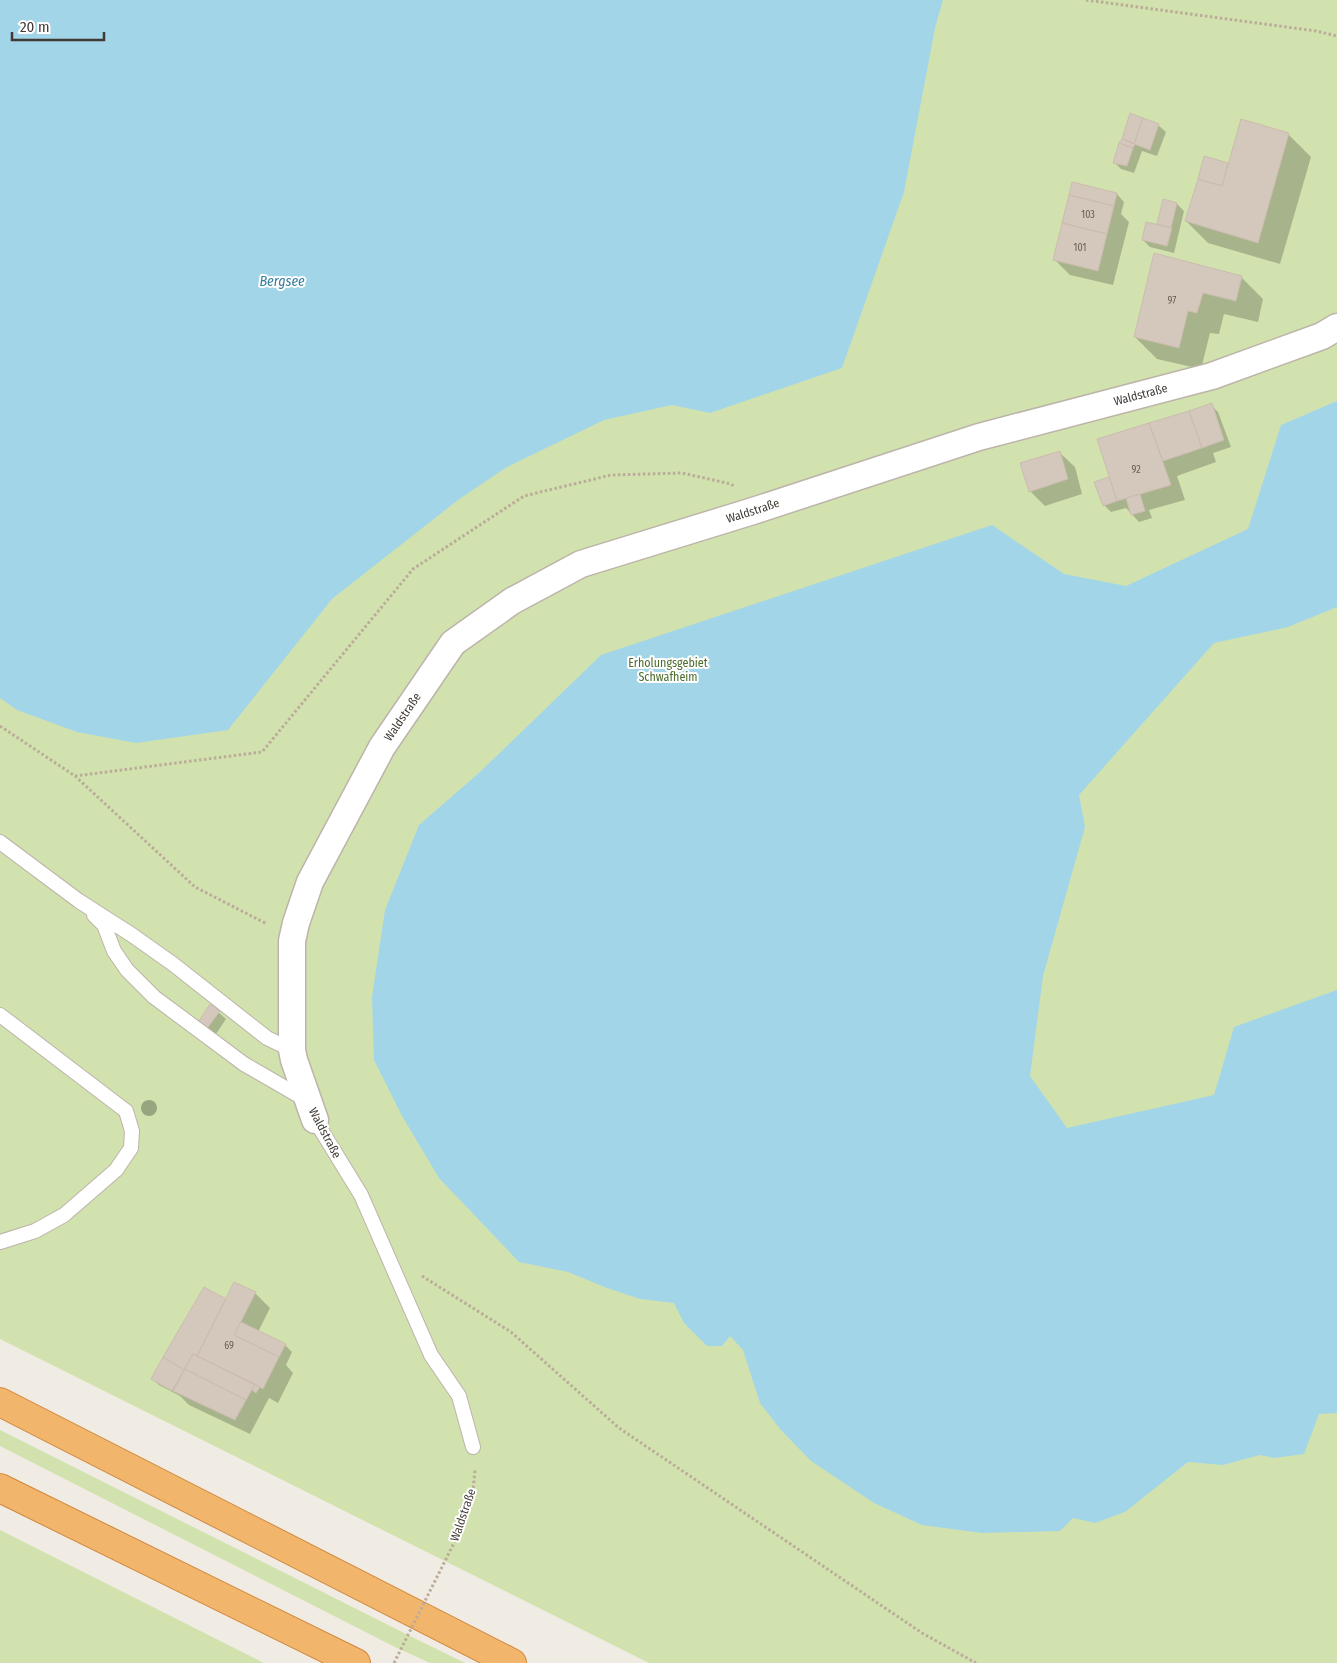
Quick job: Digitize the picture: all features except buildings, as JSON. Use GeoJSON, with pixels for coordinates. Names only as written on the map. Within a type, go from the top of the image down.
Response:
{"type":"FeatureCollection","features":[{"type":"Feature","properties":{"kind":"highway"},"geometry":{"type":"LineString","coordinates":[[0,1402],[512,1663]]}},
{"type":"Feature","properties":{"kind":"highway"},"geometry":{"type":"LineString","coordinates":[[0,1488],[356,1663]]}},
{"type":"Feature","properties":{"kind":"street","name":"Waldstraße"},"geometry":{"type":"LineString","coordinates":[[312,1111],[292,1050],[292,941],[296,923],[310,882],[382,747],[453,643],[512,601],[581,564],[753,511],[979,437],[1212,376],[1322,336],[1337,327]]}},
{"type":"Feature","properties":{"kind":"lane"},"geometry":{"type":"LineString","coordinates":[[0,842],[173,964],[267,1038],[292,1050]]}},
{"type":"Feature","properties":{"kind":"lane"},"geometry":{"type":"LineString","coordinates":[[80,900],[104,925],[114,950],[127,970],[154,997],[244,1064],[312,1111]]}},
{"type":"Feature","properties":{"kind":"lane"},"geometry":{"type":"LineString","coordinates":[[0,1015],[126,1111],[132,1131],[131,1148],[116,1170],[76,1206],[64,1216],[34,1231],[0,1242]]}},
{"type":"Feature","properties":{"kind":"lane","name":"Waldstraße"},"geometry":{"type":"LineString","coordinates":[[312,1111],[361,1195],[431,1355],[459,1396],[473,1447]]}},
{"type":"Feature","properties":{"kind":"path"},"geometry":{"type":"LineString","coordinates":[[1086,0],[1316,30],[1337,36]]}},
{"type":"Feature","properties":{"kind":"path"},"geometry":{"type":"LineString","coordinates":[[75,776],[262,752],[413,569],[524,496],[610,474],[682,472],[731,484],[751,497],[753,511]]}},
{"type":"Feature","properties":{"kind":"path"},"geometry":{"type":"LineString","coordinates":[[0,726],[75,776],[195,887],[263,922],[292,941]]}},
{"type":"Feature","properties":{"kind":"path"},"geometry":{"type":"LineString","coordinates":[[390,1260],[415,1272],[510,1332],[619,1428],[922,1633],[976,1663]]}},
{"type":"Feature","properties":{"kind":"path","name":"Waldstraße"},"geometry":{"type":"LineString","coordinates":[[394,1663],[460,1531],[473,1490],[476,1468],[473,1447]]}},
{"type":"Feature","properties":{"kind":"green space","name":"Erholungsgebiet Schwafheim"},"geometry":{"type":"Polygon","coordinates":[[[0,0],[1337,0],[1337,1663],[649,1663],[0,1339],[0,0]]]}},
{"type":"Feature","properties":{"kind":"green space"},"geometry":{"type":"Polygon","coordinates":[[[0,1430],[465,1663],[430,1663],[395,1647],[0,1446],[0,1430]]]}},
{"type":"Feature","properties":{"kind":"green space"},"geometry":{"type":"Polygon","coordinates":[[[0,1530],[264,1663],[0,1663],[0,1530]]]}},
{"type":"Feature","properties":{"kind":"water","name":"Bergsee"},"geometry":{"type":"Polygon","coordinates":[[[0,0],[943,0],[935,28],[904,192],[842,368],[710,413],[672,405],[604,420],[507,467],[458,500],[332,599],[228,730],[136,743],[77,732],[17,710],[0,698],[0,0]]]}},
{"type":"Feature","properties":{"kind":"water"},"geometry":{"type":"Polygon","coordinates":[[[1337,401],[1337,607],[1288,627],[1214,643],[1079,795],[1085,827],[1043,976],[1030,1076],[1067,1128],[1214,1095],[1234,1027],[1337,990],[1337,1413],[1319,1414],[1304,1454],[1274,1458],[1260,1455],[1223,1465],[1188,1462],[1125,1512],[1095,1523],[1073,1518],[1060,1531],[982,1533],[922,1525],[874,1503],[811,1461],[780,1429],[760,1403],[743,1350],[730,1336],[722,1346],[707,1346],[684,1323],[674,1303],[640,1299],[568,1272],[519,1262],[439,1178],[402,1116],[374,1060],[372,997],[385,910],[419,825],[480,772],[601,655],[992,525],[1064,574],[1126,586],[1248,529],[1281,425],[1337,401]]]}}]}
